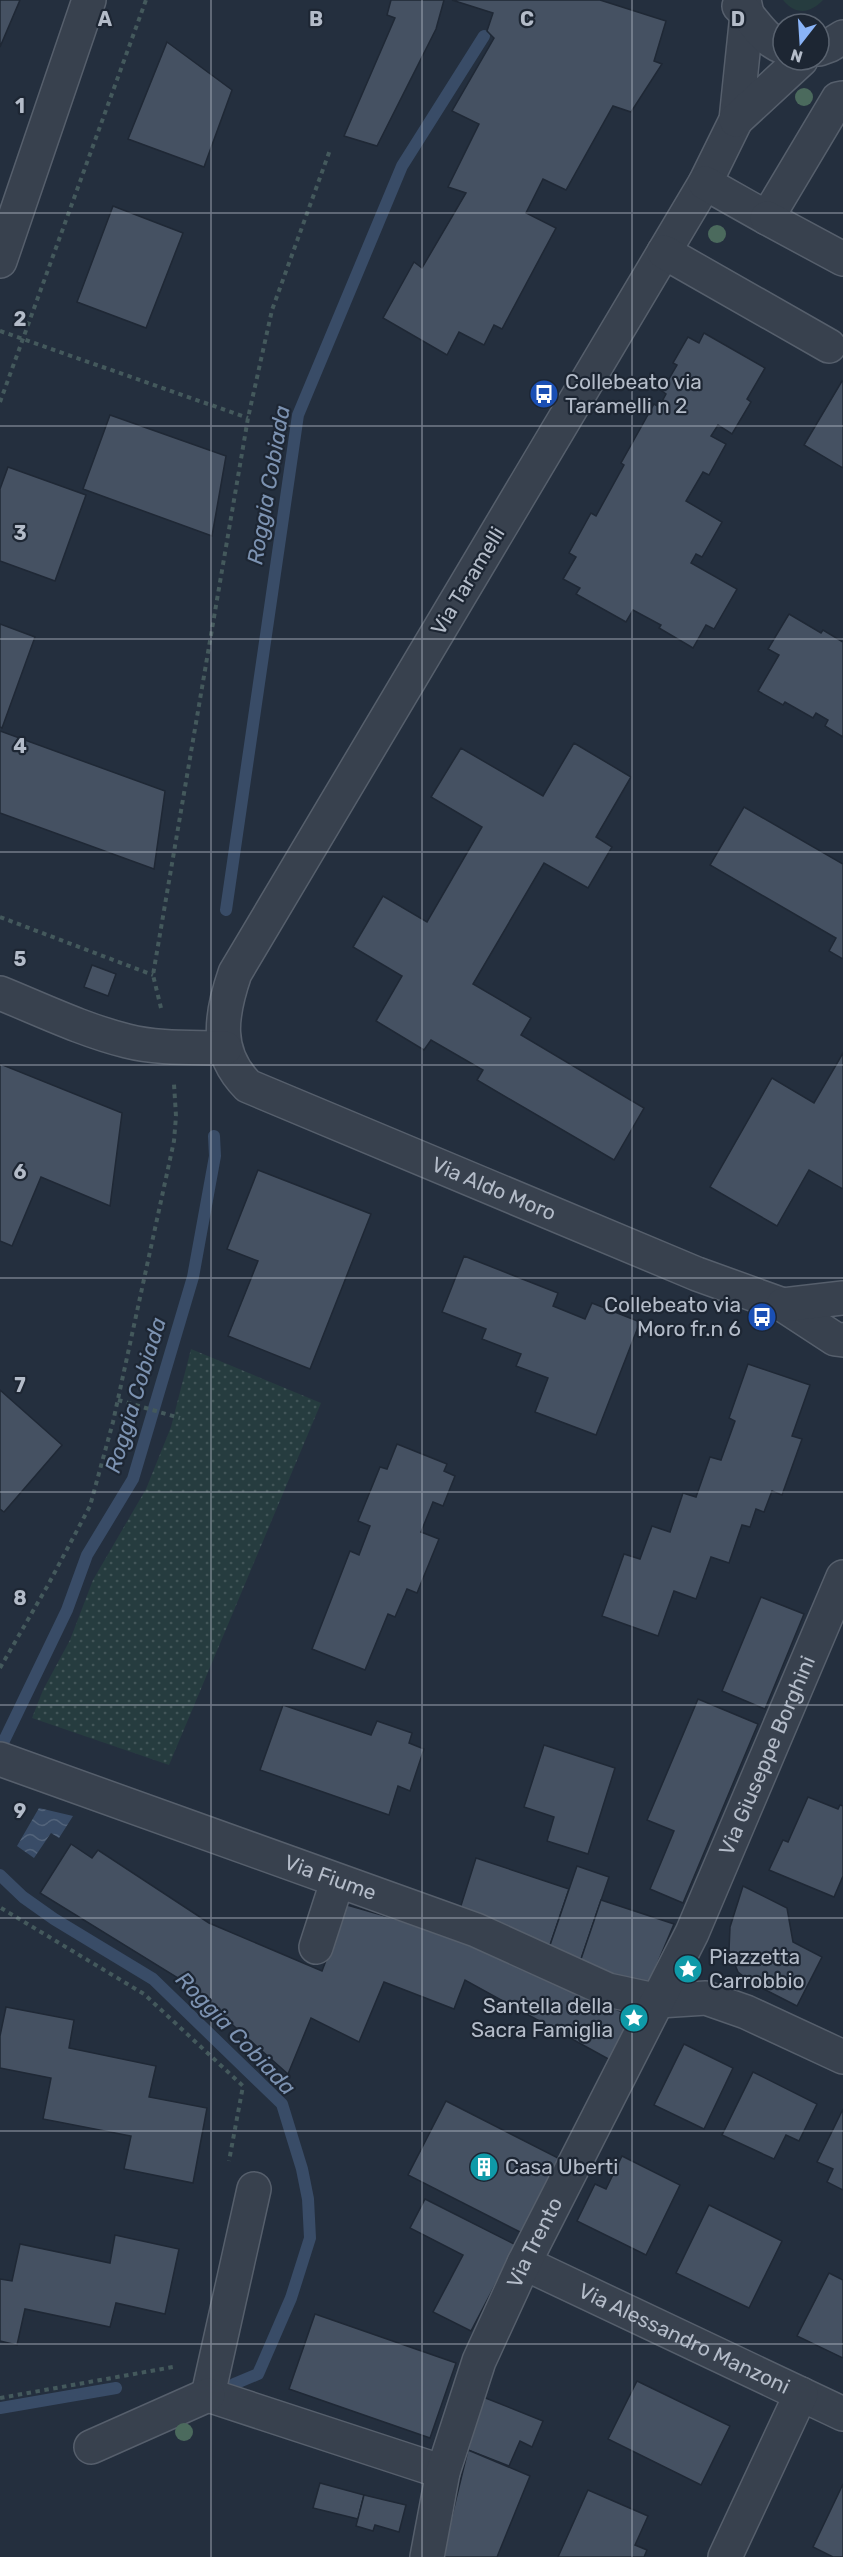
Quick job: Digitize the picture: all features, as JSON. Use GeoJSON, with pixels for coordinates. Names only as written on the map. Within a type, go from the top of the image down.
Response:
{"type":"FeatureCollection","features":[{"type":"Feature","properties":{"kind":"street"},"geometry":{"type":"LineString","coordinates":[[0,261],[89,0]]}},
{"type":"Feature","properties":{"kind":"street"},"geometry":{"type":"LineString","coordinates":[[741,5],[758,30],[771,41]]}},
{"type":"Feature","properties":{"kind":"street","name":"Via Taramelli"},"geometry":{"type":"LineString","coordinates":[[736,120],[741,5]]}},
{"type":"Feature","properties":{"kind":"street","name":"Via Taramelli"},"geometry":{"type":"LineString","coordinates":[[225,1048],[223,1024],[226,999],[235,973],[705,183],[736,120],[788,72]]}},
{"type":"Feature","properties":{"kind":"street"},"geometry":{"type":"LineString","coordinates":[[767,218],[838,99],[843,98]]}},
{"type":"Feature","properties":{"kind":"street"},"geometry":{"type":"LineString","coordinates":[[705,183],[843,259]]}},
{"type":"Feature","properties":{"kind":"street"},"geometry":{"type":"LineString","coordinates":[[664,252],[829,346]]}},
{"type":"Feature","properties":{"kind":"street"},"geometry":{"type":"LineString","coordinates":[[0,993],[99,1033],[128,1042],[156,1046],[225,1048]]}},
{"type":"Feature","properties":{"kind":"street","name":"Via Aldo Moro"},"geometry":{"type":"LineString","coordinates":[[225,1048],[236,1074],[248,1086],[697,1274],[783,1305],[835,1339],[843,1340]]}},
{"type":"Feature","properties":{"kind":"street","name":"Via Aldo Moro"},"geometry":{"type":"LineString","coordinates":[[783,1305],[843,1298]]}},
{"type":"Feature","properties":{"kind":"street","name":"Via Giuseppe Borghini"},"geometry":{"type":"LineString","coordinates":[[653,2012],[692,1933],[843,1577]]}},
{"type":"Feature","properties":{"kind":"street","name":"Via Fiume"},"geometry":{"type":"LineString","coordinates":[[9,1763],[476,1930],[653,2012]]}},
{"type":"Feature","properties":{"kind":"street"},"geometry":{"type":"LineString","coordinates":[[316,1947],[337,1882]]}},
{"type":"Feature","properties":{"kind":"street"},"geometry":{"type":"LineString","coordinates":[[653,2012],[706,1998],[746,2012],[843,2057]]}},
{"type":"Feature","properties":{"kind":"street","name":"Via Trento"},"geometry":{"type":"LineString","coordinates":[[427,2557],[443,2472],[479,2361],[524,2263],[653,2012]]}},
{"type":"Feature","properties":{"kind":"street"},"geometry":{"type":"LineString","coordinates":[[207,2395],[254,2189]]}},
{"type":"Feature","properties":{"kind":"street","name":"Via Alessandro Manzoni"},"geometry":{"type":"LineString","coordinates":[[524,2263],[843,2414]]}},
{"type":"Feature","properties":{"kind":"street"},"geometry":{"type":"LineString","coordinates":[[725,2557],[801,2394]]}},
{"type":"Feature","properties":{"kind":"street"},"geometry":{"type":"LineString","coordinates":[[91,2447],[207,2395],[443,2472]]}},
{"type":"Feature","properties":{"kind":"path"},"geometry":{"type":"LineString","coordinates":[[0,402],[146,0]]}},
{"type":"Feature","properties":{"kind":"path"},"geometry":{"type":"LineString","coordinates":[[162,1011],[153,975],[248,418],[272,309],[330,150]]}},
{"type":"Feature","properties":{"kind":"path"},"geometry":{"type":"LineString","coordinates":[[0,331],[248,418]]}},
{"type":"Feature","properties":{"kind":"path"},"geometry":{"type":"LineString","coordinates":[[0,917],[153,975]]}},
{"type":"Feature","properties":{"kind":"path"},"geometry":{"type":"LineString","coordinates":[[0,1668],[90,1506],[118,1400],[174,1141],[175,1086]]}},
{"type":"Feature","properties":{"kind":"path"},"geometry":{"type":"LineString","coordinates":[[118,1400],[180,1418]]}},
{"type":"Feature","properties":{"kind":"path"},"geometry":{"type":"LineString","coordinates":[[1,1908],[144,1994],[243,2086],[228,2163]]}},
{"type":"Feature","properties":{"kind":"path"},"geometry":{"type":"LineString","coordinates":[[0,2398],[215,2360]]}},
{"type":"Feature","properties":{"kind":"green space"},"geometry":{"type":"Polygon","coordinates":[[[783,0],[823,0],[813,8],[803,11],[792,8],[783,0]]]}},
{"type":"Feature","properties":{"kind":"green space"},"geometry":{"type":"Polygon","coordinates":[[[191,1349],[321,1403],[169,1765],[32,1718],[43,1690],[70,1640],[93,1580],[146,1489],[171,1427],[191,1349]]]}},
{"type":"Feature","properties":{"kind":"water"},"geometry":{"type":"Polygon","coordinates":[[[39,1808],[73,1816],[59,1838],[51,1833],[34,1858],[17,1846],[39,1808]]]}},
{"type":"Feature","properties":{"kind":"building"},"geometry":{"type":"Polygon","coordinates":[[[0,0],[20,0],[0,47],[0,0]]]}},
{"type":"Feature","properties":{"kind":"building"},"geometry":{"type":"Polygon","coordinates":[[[391,0],[444,0],[436,29],[377,146],[344,136],[395,18],[387,15],[391,0]]]}},
{"type":"Feature","properties":{"kind":"building"},"geometry":{"type":"Polygon","coordinates":[[[452,0],[600,0],[666,21],[654,61],[662,64],[631,112],[613,106],[566,190],[543,179],[526,213],[556,228],[502,329],[494,325],[484,345],[459,332],[447,355],[383,318],[414,262],[422,268],[466,193],[448,187],[479,124],[452,111],[494,38],[487,31],[493,13],[452,0]]]}},
{"type":"Feature","properties":{"kind":"building"},"geometry":{"type":"Polygon","coordinates":[[[167,42],[232,90],[204,167],[128,139],[167,42]]]}},
{"type":"Feature","properties":{"kind":"building"},"geometry":{"type":"Polygon","coordinates":[[[113,206],[183,233],[146,328],[77,302],[113,206]]]}},
{"type":"Feature","properties":{"kind":"building"},"geometry":{"type":"Polygon","coordinates":[[[704,333],[765,368],[747,399],[751,402],[732,434],[718,425],[711,436],[726,444],[709,475],[703,472],[686,501],[722,522],[702,557],[696,554],[691,563],[737,589],[714,629],[706,625],[693,648],[659,628],[661,625],[633,610],[626,622],[576,594],[580,588],[563,579],[576,557],[569,553],[591,513],[596,516],[624,465],[621,463],[654,404],[659,407],[666,394],[662,391],[677,365],[673,363],[688,337],[699,343],[704,333]]]}},
{"type":"Feature","properties":{"kind":"building"},"geometry":{"type":"Polygon","coordinates":[[[843,382],[843,468],[804,445],[843,382]]]}},
{"type":"Feature","properties":{"kind":"building"},"geometry":{"type":"Polygon","coordinates":[[[110,415],[226,456],[212,536],[83,489],[110,415]]]}},
{"type":"Feature","properties":{"kind":"building"},"geometry":{"type":"Polygon","coordinates":[[[8,467],[86,495],[55,581],[0,561],[0,489],[8,467]]]}},
{"type":"Feature","properties":{"kind":"building"},"geometry":{"type":"Polygon","coordinates":[[[789,614],[821,633],[823,630],[843,642],[843,737],[825,726],[828,720],[816,713],[813,718],[785,702],[783,705],[758,691],[779,655],[768,649],[789,614]]]}},
{"type":"Feature","properties":{"kind":"building"},"geometry":{"type":"Polygon","coordinates":[[[0,624],[35,637],[2,728],[0,727],[0,624]]]}},
{"type":"Feature","properties":{"kind":"building"},"geometry":{"type":"Polygon","coordinates":[[[0,731],[165,791],[154,869],[0,813],[0,731]]]}},
{"type":"Feature","properties":{"kind":"building"},"geometry":{"type":"Polygon","coordinates":[[[574,743],[631,777],[596,837],[612,847],[588,888],[544,863],[473,984],[531,1018],[521,1035],[644,1108],[614,1160],[477,1080],[483,1070],[431,1040],[424,1050],[376,1021],[402,976],[353,947],[383,896],[427,922],[482,827],[431,797],[461,748],[543,796],[574,743]]]}},
{"type":"Feature","properties":{"kind":"building"},"geometry":{"type":"Polygon","coordinates":[[[744,807],[843,864],[843,959],[829,951],[836,938],[710,865],[744,807]]]}},
{"type":"Feature","properties":{"kind":"building"},"geometry":{"type":"Polygon","coordinates":[[[92,965],[116,974],[108,996],[84,987],[92,965]]]}},
{"type":"Feature","properties":{"kind":"building"},"geometry":{"type":"Polygon","coordinates":[[[843,1053],[843,1189],[809,1170],[777,1226],[710,1187],[772,1078],[814,1103],[843,1053]]]}},
{"type":"Feature","properties":{"kind":"building"},"geometry":{"type":"Polygon","coordinates":[[[0,1064],[122,1113],[110,1206],[41,1177],[12,1246],[0,1241],[0,1064]]]}},
{"type":"Feature","properties":{"kind":"building"},"geometry":{"type":"Polygon","coordinates":[[[258,1170],[371,1214],[310,1369],[228,1336],[258,1261],[227,1249],[258,1170]]]}},
{"type":"Feature","properties":{"kind":"building"},"geometry":{"type":"Polygon","coordinates":[[[464,1256],[558,1293],[553,1306],[585,1319],[592,1303],[640,1322],[596,1435],[535,1412],[548,1378],[516,1366],[521,1354],[482,1339],[486,1329],[442,1312],[464,1256]]]}},
{"type":"Feature","properties":{"kind":"building"},"geometry":{"type":"Polygon","coordinates":[[[748,1364],[810,1385],[792,1436],[802,1439],[782,1495],[772,1491],[764,1512],[756,1509],[750,1527],[742,1525],[729,1563],[711,1557],[696,1599],[674,1591],[658,1636],[602,1616],[624,1554],[640,1559],[652,1526],[670,1532],[683,1493],[696,1497],[710,1457],[721,1460],[735,1421],[729,1418],[748,1364]]]}},
{"type":"Feature","properties":{"kind":"building"},"geometry":{"type":"Polygon","coordinates":[[[0,1390],[62,1445],[4,1512],[0,1509],[0,1390]]]}},
{"type":"Feature","properties":{"kind":"building"},"geometry":{"type":"Polygon","coordinates":[[[397,1444],[447,1464],[444,1471],[455,1476],[443,1506],[433,1502],[421,1532],[439,1539],[417,1593],[407,1589],[395,1617],[388,1614],[365,1670],[312,1649],[350,1551],[359,1555],[370,1526],[358,1521],[380,1467],[387,1469],[397,1444]]]}},
{"type":"Feature","properties":{"kind":"building"},"geometry":{"type":"Polygon","coordinates":[[[761,1597],[804,1614],[765,1709],[722,1691],[761,1597]]]}},
{"type":"Feature","properties":{"kind":"building"},"geometry":{"type":"Polygon","coordinates":[[[698,1699],[758,1724],[683,1903],[650,1889],[674,1831],[647,1820],[698,1699]]]}},
{"type":"Feature","properties":{"kind":"building"},"geometry":{"type":"Polygon","coordinates":[[[283,1705],[371,1735],[377,1721],[412,1733],[409,1743],[424,1749],[410,1791],[398,1786],[389,1815],[260,1770],[283,1705]]]}},
{"type":"Feature","properties":{"kind":"building"},"geometry":{"type":"Polygon","coordinates":[[[544,1745],[615,1768],[588,1854],[547,1841],[554,1817],[524,1807],[544,1745]]]}},
{"type":"Feature","properties":{"kind":"building"},"geometry":{"type":"Polygon","coordinates":[[[808,1797],[838,1809],[840,1805],[843,1806],[843,1876],[834,1897],[769,1870],[783,1840],[788,1842],[808,1797]]]}},
{"type":"Feature","properties":{"kind":"building"},"geometry":{"type":"Polygon","coordinates":[[[71,1844],[92,1858],[98,1850],[209,1923],[322,1971],[347,1905],[437,1931],[531,1967],[634,2018],[612,2061],[465,1980],[454,2009],[384,1982],[359,2042],[311,2018],[288,2074],[183,1981],[40,1893],[71,1844]]]}},
{"type":"Feature","properties":{"kind":"building"},"geometry":{"type":"Polygon","coordinates":[[[476,1858],[569,1889],[548,1951],[458,1915],[476,1858]]]}},
{"type":"Feature","properties":{"kind":"building"},"geometry":{"type":"Polygon","coordinates":[[[577,1866],[609,1877],[579,1965],[548,1951],[577,1866]]]}},
{"type":"Feature","properties":{"kind":"building"},"geometry":{"type":"Polygon","coordinates":[[[743,1886],[787,1908],[793,1942],[822,1957],[797,2006],[752,1983],[738,1972],[729,1950],[730,1927],[743,1886]]]}},
{"type":"Feature","properties":{"kind":"building"},"geometry":{"type":"Polygon","coordinates":[[[601,1900],[674,1924],[647,1988],[579,1965],[601,1900]]]}},
{"type":"Feature","properties":{"kind":"building"},"geometry":{"type":"Polygon","coordinates":[[[6,2007],[74,2020],[69,2048],[156,2066],[149,2097],[207,2108],[193,2183],[124,2169],[131,2136],[43,2119],[51,2078],[0,2068],[0,2036],[6,2007]]]}},
{"type":"Feature","properties":{"kind":"building"},"geometry":{"type":"Polygon","coordinates":[[[684,2044],[733,2068],[704,2129],[654,2105],[684,2044]]]}},
{"type":"Feature","properties":{"kind":"building"},"geometry":{"type":"Polygon","coordinates":[[[753,2072],[817,2104],[799,2141],[786,2135],[774,2159],[722,2135],[753,2072]]]}},
{"type":"Feature","properties":{"kind":"building","name":"Casa Uberti"},"geometry":{"type":"Polygon","coordinates":[[[446,2101],[560,2159],[522,2233],[408,2175],[446,2101]]]}},
{"type":"Feature","properties":{"kind":"building"},"geometry":{"type":"Polygon","coordinates":[[[843,2109],[843,2190],[827,2182],[833,2169],[817,2162],[843,2109]]]}},
{"type":"Feature","properties":{"kind":"building"},"geometry":{"type":"Polygon","coordinates":[[[622,2156],[680,2185],[646,2255],[577,2221],[595,2184],[606,2189],[622,2156]]]}},
{"type":"Feature","properties":{"kind":"building"},"geometry":{"type":"Polygon","coordinates":[[[425,2199],[516,2245],[471,2331],[433,2312],[463,2255],[410,2228],[425,2199]]]}},
{"type":"Feature","properties":{"kind":"building"},"geometry":{"type":"Polygon","coordinates":[[[709,2205],[782,2241],[749,2308],[676,2273],[709,2205]]]}},
{"type":"Feature","properties":{"kind":"building"},"geometry":{"type":"Polygon","coordinates":[[[115,2235],[179,2249],[165,2314],[116,2303],[110,2327],[25,2309],[17,2345],[0,2341],[0,2279],[12,2281],[20,2244],[110,2263],[115,2235]]]}},
{"type":"Feature","properties":{"kind":"building"},"geometry":{"type":"Polygon","coordinates":[[[829,2273],[843,2280],[843,2358],[797,2336],[829,2273]]]}},
{"type":"Feature","properties":{"kind":"building"},"geometry":{"type":"Polygon","coordinates":[[[315,2314],[456,2363],[430,2438],[289,2389],[315,2314]]]}},
{"type":"Feature","properties":{"kind":"building"},"geometry":{"type":"Polygon","coordinates":[[[637,2381],[730,2426],[701,2485],[608,2439],[637,2381]]]}},
{"type":"Feature","properties":{"kind":"building"},"geometry":{"type":"Polygon","coordinates":[[[483,2397],[543,2421],[532,2447],[520,2441],[509,2466],[468,2450],[483,2397]]]}},
{"type":"Feature","properties":{"kind":"building"},"geometry":{"type":"Polygon","coordinates":[[[468,2450],[530,2476],[497,2557],[442,2557],[468,2450]]]}},
{"type":"Feature","properties":{"kind":"building"},"geometry":{"type":"Polygon","coordinates":[[[320,2483],[364,2495],[358,2519],[313,2508],[320,2483]]]}},
{"type":"Feature","properties":{"kind":"building"},"geometry":{"type":"Polygon","coordinates":[[[843,2484],[843,2557],[833,2557],[813,2547],[843,2484]]]}},
{"type":"Feature","properties":{"kind":"building"},"geometry":{"type":"Polygon","coordinates":[[[588,2490],[648,2516],[635,2545],[647,2550],[644,2557],[558,2557],[588,2490]]]}},
{"type":"Feature","properties":{"kind":"building"},"geometry":{"type":"Polygon","coordinates":[[[364,2495],[406,2505],[399,2532],[375,2525],[373,2531],[356,2526],[364,2495]]]}},
{"type":"Feature","properties":{"kind":"waterway","name":"Roggia Cobiada"},"geometry":{"type":"LineString","coordinates":[[226,910],[298,415],[402,166],[484,36]]}},
{"type":"Feature","properties":{"kind":"waterway","name":"Roggia Cobiada"},"geometry":{"type":"LineString","coordinates":[[0,1749],[67,1610],[87,1555],[133,1479],[193,1277],[215,1156],[214,1136]]}},
{"type":"Feature","properties":{"kind":"waterway","name":"Roggia Cobiada"},"geometry":{"type":"LineString","coordinates":[[0,1875],[23,1897],[54,1919],[153,1979],[282,2104],[302,2169],[308,2199],[310,2238],[291,2298],[258,2374],[234,2384]]}},
{"type":"Feature","properties":{"kind":"waterway","name":"Roggia Cobiada"},"geometry":{"type":"LineString","coordinates":[[0,2408],[116,2388]]}},
{"type":"Feature","properties":{"kind":"place","name":"Collebeato via Taramelli n 2"},"geometry":{"type":"Point","coordinates":[544,394]}},
{"type":"Feature","properties":{"kind":"place","name":"Collebeato via Moro fr.n 6"},"geometry":{"type":"Point","coordinates":[762,1317]}},
{"type":"Feature","properties":{"kind":"place","name":"Piazzetta Carrobbio"},"geometry":{"type":"Point","coordinates":[688,1969]}},
{"type":"Feature","properties":{"kind":"place","name":"Santella della Sacra Famiglia"},"geometry":{"type":"Point","coordinates":[634,2018]}},
{"type":"Feature","properties":{"kind":"place","name":"Casa Uberti"},"geometry":{"type":"Point","coordinates":[484,2167]}}]}
